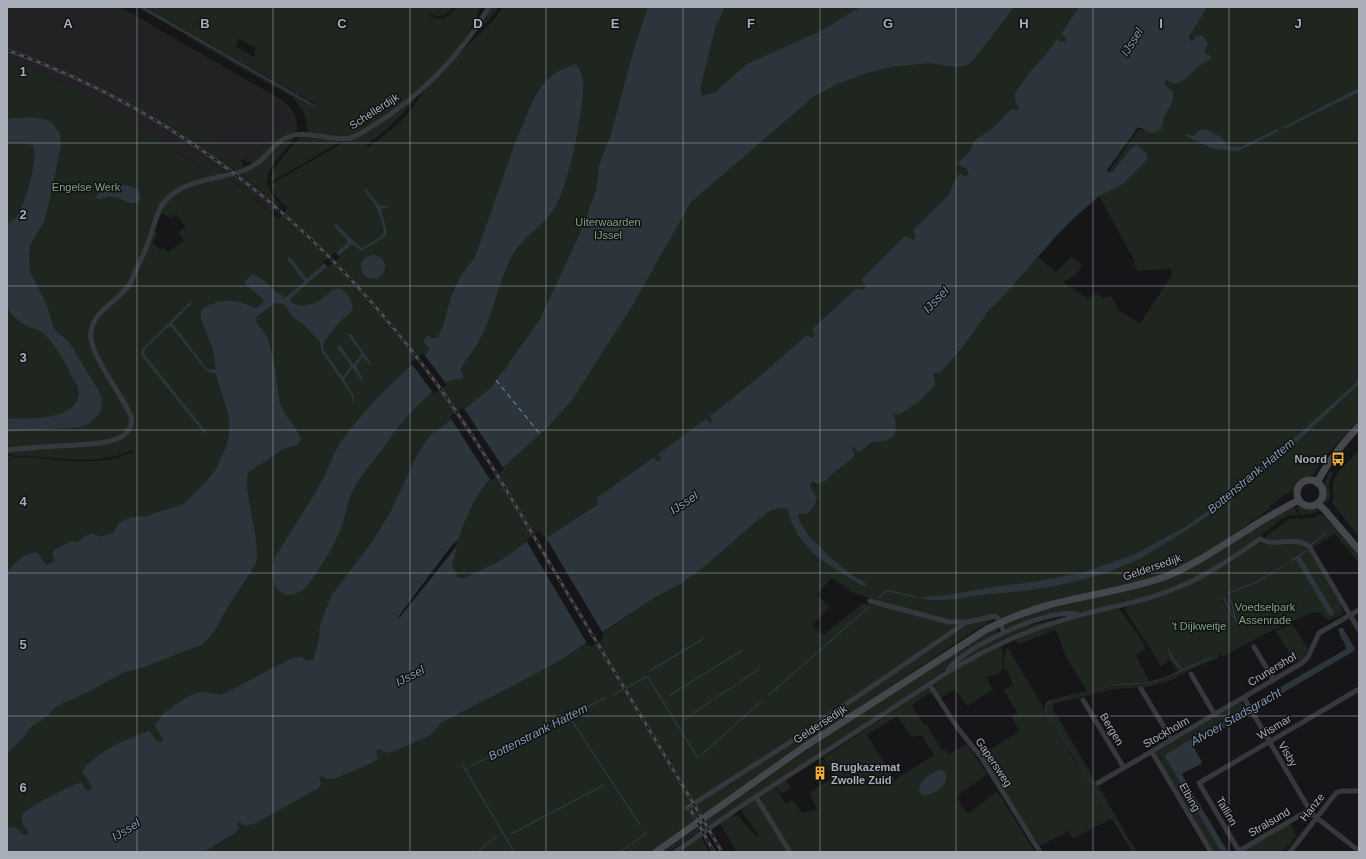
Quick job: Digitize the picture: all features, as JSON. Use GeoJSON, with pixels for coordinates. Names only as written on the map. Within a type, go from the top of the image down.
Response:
{"type":"FeatureCollection","features":[{"type":"Feature","properties":{"kind":"main road"},"geometry":{"type":"LineString","coordinates":[[1317,483],[1332,456],[1359,426]]}},
{"type":"Feature","properties":{"kind":"main road"},"geometry":{"type":"LineString","coordinates":[[1307,480],[1317,483],[1321,487],[1321,499],[1317,504],[1307,506],[1302,504],[1299,500],[1297,490],[1303,482],[1307,480]]}},
{"type":"Feature","properties":{"kind":"main road","name":"Geldersedijk"},"geometry":{"type":"LineString","coordinates":[[656,852],[804,747],[959,646],[1000,622],[1019,614],[1050,605],[1120,590],[1165,576],[1204,558],[1267,517],[1299,500]]}},
{"type":"Feature","properties":{"kind":"main road"},"geometry":{"type":"LineString","coordinates":[[1317,504],[1323,508],[1359,550]]}},
{"type":"Feature","properties":{"kind":"street","name":"Schellerdijk"},"geometry":{"type":"LineString","coordinates":[[7,450],[109,441],[119,438],[128,431],[131,425],[131,416],[97,356],[92,342],[91,331],[94,322],[100,314],[126,290],[130,284],[149,242],[158,214],[164,202],[174,193],[200,181],[248,169],[257,164],[276,144],[288,136],[304,134],[341,139],[352,138],[383,120],[427,84],[448,63],[468,40],[489,7]]}},
{"type":"Feature","properties":{"kind":"street"},"geometry":{"type":"LineString","coordinates":[[675,852],[929,684],[980,654],[1011,639],[1044,626],[1079,615],[1146,599],[1179,588],[1233,559],[1260,539],[1268,543],[1296,541],[1304,542],[1309,546],[1359,630]]}},
{"type":"Feature","properties":{"kind":"street","name":"Geldersedijk"},"geometry":{"type":"LineString","coordinates":[[870,601],[949,622],[965,623],[993,616],[998,618],[1000,622]]}},
{"type":"Feature","properties":{"kind":"street","name":"Crunershof"},"geometry":{"type":"LineString","coordinates":[[1245,700],[1307,660],[1319,633],[1359,610]]}},
{"type":"Feature","properties":{"kind":"street"},"geometry":{"type":"LineString","coordinates":[[945,674],[950,667],[972,650],[1004,632],[1046,618],[1069,613],[1079,615]]}},
{"type":"Feature","properties":{"kind":"street"},"geometry":{"type":"LineString","coordinates":[[1000,622],[1004,632]]}},
{"type":"Feature","properties":{"kind":"street","name":"Geldersedijk"},"geometry":{"type":"LineString","coordinates":[[687,808],[792,740],[965,623]]}},
{"type":"Feature","properties":{"kind":"street"},"geometry":{"type":"LineString","coordinates":[[1254,647],[1274,680]]}},
{"type":"Feature","properties":{"kind":"street"},"geometry":{"type":"LineString","coordinates":[[1191,674],[1215,715]]}},
{"type":"Feature","properties":{"kind":"street","name":"Gapersweg"},"geometry":{"type":"LineString","coordinates":[[929,684],[954,724],[980,757],[1040,852]]}},
{"type":"Feature","properties":{"kind":"street"},"geometry":{"type":"LineString","coordinates":[[1141,689],[1172,740]]}},
{"type":"Feature","properties":{"kind":"street","name":"Wismar"},"geometry":{"type":"LineString","coordinates":[[1200,782],[1359,689]]}},
{"type":"Feature","properties":{"kind":"street","name":"Bergen"},"geometry":{"type":"LineString","coordinates":[[1083,700],[1124,768]]}},
{"type":"Feature","properties":{"kind":"street","name":"Stockholm"},"geometry":{"type":"LineString","coordinates":[[1098,783],[1215,715],[1245,700]]}},
{"type":"Feature","properties":{"kind":"street","name":"Visby"},"geometry":{"type":"LineString","coordinates":[[1245,700],[1309,810],[1316,818],[1359,851]]}},
{"type":"Feature","properties":{"kind":"street","name":"Elbing"},"geometry":{"type":"LineString","coordinates":[[1152,752],[1211,852]]}},
{"type":"Feature","properties":{"kind":"street","name":"Tallinn"},"geometry":{"type":"LineString","coordinates":[[1200,782],[1199,783],[1238,851]]}},
{"type":"Feature","properties":{"kind":"street","name":"Hanze"},"geometry":{"type":"LineString","coordinates":[[1290,852],[1336,793],[1341,791],[1359,791]]}},
{"type":"Feature","properties":{"kind":"street"},"geometry":{"type":"LineString","coordinates":[[756,797],[790,852]]}},
{"type":"Feature","properties":{"kind":"street","name":"Stralsund"},"geometry":{"type":"LineString","coordinates":[[1238,851],[1309,810]]}},
{"type":"Feature","properties":{"kind":"shaded area"},"geometry":{"type":"Polygon","coordinates":[[[7,7],[103,7],[118,13],[159,33],[285,106],[290,117],[290,125],[240,162],[235,169],[222,173],[205,173],[184,156],[126,120],[46,75],[7,60],[7,7]]]}},
{"type":"Feature","properties":{"kind":"shaded area"},"geometry":{"type":"Polygon","coordinates":[[[237,171],[279,205],[272,213],[253,197],[250,199],[243,194],[245,191],[225,175],[237,171]]]}},
{"type":"Feature","properties":{"kind":"green space"},"geometry":{"type":"Polygon","coordinates":[[[103,7],[120,7],[283,101],[290,107],[294,114],[297,122],[297,131],[256,162],[245,161],[244,160],[279,132],[289,127],[290,119],[285,106],[159,33],[103,7]]]}},
{"type":"Feature","properties":{"kind":"green space"},"geometry":{"type":"Polygon","coordinates":[[[144,7],[453,7],[449,12],[440,16],[428,15],[440,19],[447,17],[456,7],[480,7],[474,25],[472,25],[462,45],[448,63],[414,94],[383,117],[355,134],[345,137],[308,133],[304,112],[292,97],[187,36],[306,103],[316,107],[317,105],[144,7]],[[239,39],[235,46],[254,57],[256,48],[239,39]]]}},
{"type":"Feature","properties":{"kind":"green space"},"geometry":{"type":"Polygon","coordinates":[[[491,7],[499,7],[490,19],[475,33],[491,7]]]}},
{"type":"Feature","properties":{"kind":"green space"},"geometry":{"type":"Polygon","coordinates":[[[503,7],[1087,7],[1066,42],[970,178],[913,240],[865,288],[812,337],[711,422],[659,462],[545,539],[540,532],[526,542],[530,548],[33,829],[7,849],[7,455],[13,456],[62,460],[93,461],[113,459],[134,452],[134,450],[117,456],[90,460],[15,456],[7,452],[7,60],[53,79],[111,111],[139,127],[205,173],[208,173],[213,166],[245,191],[244,194],[250,199],[252,197],[278,219],[288,208],[276,197],[271,187],[272,184],[349,139],[420,92],[408,108],[395,121],[366,145],[368,147],[370,146],[391,130],[407,115],[425,90],[450,62],[491,23],[503,7]],[[161,213],[154,232],[158,233],[153,243],[160,250],[164,247],[168,252],[184,241],[178,232],[186,227],[176,214],[171,218],[161,213]]]}},
{"type":"Feature","properties":{"kind":"green space"},"geometry":{"type":"Polygon","coordinates":[[[1207,7],[1359,7],[1359,420],[1324,458],[1313,475],[1299,482],[1288,494],[1287,493],[1270,506],[1271,508],[1211,550],[1177,568],[1161,575],[1001,619],[1000,617],[990,618],[993,620],[807,742],[652,852],[204,852],[235,833],[240,827],[237,823],[321,786],[322,783],[318,777],[322,774],[330,780],[374,762],[378,758],[374,749],[393,752],[431,735],[441,723],[516,685],[588,643],[591,647],[602,640],[602,634],[657,596],[689,578],[764,515],[782,507],[788,509],[795,528],[811,551],[834,569],[855,581],[820,552],[803,529],[798,515],[808,484],[812,481],[816,486],[816,484],[825,481],[853,458],[855,455],[849,449],[854,445],[860,451],[896,428],[895,422],[888,412],[891,407],[899,414],[922,399],[935,385],[934,373],[938,373],[962,348],[990,309],[1038,257],[1056,272],[1071,257],[1082,265],[1077,274],[1063,282],[1089,299],[1094,292],[1103,298],[1111,296],[1119,311],[1140,323],[1172,275],[1171,269],[1138,271],[1133,263],[1135,262],[1099,196],[1122,185],[1147,160],[1131,148],[1112,172],[1109,173],[1138,130],[1145,130],[1148,132],[1163,82],[1190,40],[1189,37],[1207,7]],[[831,578],[817,595],[829,607],[812,625],[823,635],[863,603],[875,606],[877,601],[852,592],[831,578]]]}},
{"type":"Feature","properties":{"kind":"green space"},"geometry":{"type":"Polygon","coordinates":[[[7,46],[30,53],[97,80],[140,101],[190,128],[227,151],[240,162],[242,161],[244,167],[237,171],[183,133],[98,84],[68,70],[7,46]]]}},
{"type":"Feature","properties":{"kind":"green space"},"geometry":{"type":"Polygon","coordinates":[[[301,136],[343,140],[271,181],[271,176],[277,164],[301,136]]]}},
{"type":"Feature","properties":{"kind":"green space"},"geometry":{"type":"Polygon","coordinates":[[[293,138],[292,142],[274,164],[267,178],[268,186],[280,204],[279,205],[241,174],[283,141],[293,138]]]}},
{"type":"Feature","properties":{"kind":"green space"},"geometry":{"type":"Polygon","coordinates":[[[1359,451],[1359,537],[1332,503],[1333,484],[1336,475],[1359,451]]]}},
{"type":"Feature","properties":{"kind":"green space"},"geometry":{"type":"Polygon","coordinates":[[[1330,471],[1333,473],[1329,482],[1330,498],[1325,504],[1323,496],[1324,487],[1330,471]]]}},
{"type":"Feature","properties":{"kind":"green space"},"geometry":{"type":"Polygon","coordinates":[[[1300,506],[1315,508],[1318,510],[1312,514],[1301,515],[1296,507],[1300,506]]]}},
{"type":"Feature","properties":{"kind":"green space"},"geometry":{"type":"Polygon","coordinates":[[[1294,507],[1299,515],[1290,515],[1283,518],[1260,537],[1233,556],[1190,581],[1154,595],[1086,611],[1067,613],[1008,628],[1004,626],[1030,614],[1172,577],[1204,560],[1265,522],[1294,507]]]}},
{"type":"Feature","properties":{"kind":"green space"},"geometry":{"type":"Polygon","coordinates":[[[1320,514],[1322,516],[1323,515],[1359,553],[1359,563],[1335,534],[1312,548],[1307,542],[1271,541],[1266,538],[1266,536],[1289,519],[1314,518],[1320,514]]]}},
{"type":"Feature","properties":{"kind":"green space","name":"'t Dijkweitje"},"geometry":{"type":"Polygon","coordinates":[[[1262,543],[1274,545],[1298,543],[1307,547],[1342,607],[1342,615],[1329,620],[1320,613],[1314,612],[1275,629],[1222,657],[1220,654],[1218,655],[1219,658],[1194,668],[1174,679],[1159,684],[1147,687],[1114,689],[1053,704],[1053,709],[1137,852],[1134,852],[1047,711],[1046,706],[1053,700],[1118,686],[1152,683],[1183,670],[1180,669],[1177,671],[1169,660],[1161,667],[1128,615],[1126,611],[1127,606],[1163,596],[1195,582],[1226,565],[1257,544],[1262,543]],[[1307,550],[1289,561],[1296,560],[1334,612],[1300,556],[1307,552],[1307,550]],[[1286,563],[1257,581],[1229,592],[1234,616],[1225,600],[1226,597],[1221,599],[1238,624],[1230,595],[1231,593],[1257,583],[1287,564],[1286,563]]]}},
{"type":"Feature","properties":{"kind":"green space"},"geometry":{"type":"Polygon","coordinates":[[[1119,608],[1144,644],[1145,649],[1136,656],[1150,682],[1118,684],[1087,691],[1066,657],[1056,630],[1019,644],[1016,643],[1017,638],[1060,623],[1119,608]]]}},
{"type":"Feature","properties":{"kind":"green space"},"geometry":{"type":"Polygon","coordinates":[[[1053,620],[1001,641],[951,668],[990,641],[1022,627],[1053,620]]]}},
{"type":"Feature","properties":{"kind":"green space","name":"Voedselpark Assenrade"},"geometry":{"type":"Polygon","coordinates":[[[1292,624],[1308,648],[1304,658],[1295,663],[1276,631],[1292,624]]]}},
{"type":"Feature","properties":{"kind":"green space"},"geometry":{"type":"Polygon","coordinates":[[[998,627],[999,629],[996,634],[954,662],[940,674],[668,852],[663,852],[811,747],[897,689],[987,632],[998,627]]]}},
{"type":"Feature","properties":{"kind":"green space"},"geometry":{"type":"Polygon","coordinates":[[[1000,646],[1003,653],[1001,671],[986,677],[993,690],[967,706],[955,689],[941,698],[935,689],[935,683],[963,665],[1000,646]]]}},
{"type":"Feature","properties":{"kind":"green space"},"geometry":{"type":"Polygon","coordinates":[[[1008,648],[1073,757],[1112,818],[1073,839],[1068,831],[1040,846],[981,755],[1020,731],[1011,717],[1017,713],[1004,690],[1013,685],[1007,669],[1003,670],[1005,650],[1008,648]]]}},
{"type":"Feature","properties":{"kind":"green space"},"geometry":{"type":"Polygon","coordinates":[[[926,689],[929,689],[933,691],[912,705],[923,724],[926,724],[942,750],[945,749],[949,754],[967,744],[987,774],[956,797],[967,813],[997,791],[1035,852],[791,852],[760,800],[761,797],[776,788],[786,804],[792,800],[803,813],[817,809],[809,793],[835,776],[821,761],[823,760],[827,765],[833,769],[841,770],[828,765],[823,758],[926,689]],[[897,716],[867,735],[895,780],[934,755],[922,736],[912,737],[897,716]]]}},
{"type":"Feature","properties":{"kind":"green space"},"geometry":{"type":"Polygon","coordinates":[[[1241,702],[1245,708],[1166,754],[1165,757],[1221,852],[1213,852],[1159,760],[1162,759],[1160,756],[1158,758],[1156,753],[1241,702]]]}},
{"type":"Feature","properties":{"kind":"green space"},"geometry":{"type":"Polygon","coordinates":[[[786,780],[791,788],[782,794],[777,786],[786,780]]]}},
{"type":"Feature","properties":{"kind":"green space"},"geometry":{"type":"Polygon","coordinates":[[[753,801],[757,802],[788,852],[737,852],[722,827],[730,824],[721,826],[719,824],[733,815],[737,815],[757,837],[759,835],[742,812],[743,808],[753,801]]]}},
{"type":"Feature","properties":{"kind":"green space"},"geometry":{"type":"Polygon","coordinates":[[[1290,823],[1296,836],[1290,844],[1280,852],[1241,852],[1290,823]]]}},
{"type":"Feature","properties":{"kind":"green space"},"geometry":{"type":"Polygon","coordinates":[[[701,836],[709,852],[678,852],[701,836]]]}},
{"type":"Feature","properties":{"kind":"water"},"geometry":{"type":"Polygon","coordinates":[[[138,7],[144,7],[317,106],[316,107],[306,103],[138,7]]]}},
{"type":"Feature","properties":{"kind":"water","name":"IJssel"},"geometry":{"type":"Polygon","coordinates":[[[648,7],[725,7],[715,28],[700,89],[702,96],[715,92],[747,64],[821,31],[860,7],[1014,7],[973,61],[965,66],[954,67],[930,63],[891,67],[864,74],[837,84],[813,97],[691,202],[632,306],[572,400],[549,426],[486,483],[474,501],[462,528],[452,565],[458,578],[464,578],[498,562],[539,533],[543,540],[598,504],[597,498],[654,457],[656,461],[660,461],[661,458],[658,454],[706,419],[711,423],[712,420],[710,416],[759,377],[807,335],[811,338],[813,337],[815,333],[812,330],[813,328],[857,288],[860,290],[864,289],[866,286],[861,280],[905,236],[913,240],[916,236],[913,230],[948,196],[956,178],[960,174],[965,176],[969,174],[967,169],[957,164],[969,152],[975,140],[992,129],[1011,109],[1019,109],[1015,100],[1015,93],[1057,39],[1061,42],[1066,41],[1066,38],[1061,34],[1079,7],[1207,7],[1189,37],[1191,41],[1196,36],[1202,35],[1208,43],[1204,53],[1210,55],[1211,58],[1199,66],[1183,81],[1175,84],[1167,80],[1164,82],[1164,84],[1173,92],[1173,100],[1164,118],[1161,129],[1152,133],[1139,127],[1136,129],[1107,170],[1108,172],[1112,172],[1131,148],[1137,145],[1147,154],[1147,160],[1122,185],[1099,196],[1058,234],[999,301],[990,309],[962,348],[940,373],[934,373],[935,385],[922,399],[899,415],[893,413],[896,424],[894,436],[885,441],[873,442],[859,452],[853,447],[852,449],[855,454],[853,458],[825,481],[816,484],[812,481],[810,486],[817,498],[814,506],[807,514],[798,515],[803,527],[825,553],[853,576],[867,585],[865,586],[858,583],[815,555],[798,534],[791,521],[788,509],[776,509],[758,520],[705,566],[682,583],[657,596],[561,660],[441,723],[431,735],[393,752],[388,753],[378,749],[376,752],[378,758],[374,762],[334,779],[327,779],[323,776],[320,777],[319,779],[322,784],[317,789],[254,824],[244,826],[239,822],[237,824],[240,827],[235,833],[204,852],[7,852],[7,828],[15,827],[23,835],[28,833],[22,822],[22,816],[25,812],[59,792],[81,782],[86,790],[89,791],[92,787],[82,771],[96,757],[112,746],[149,731],[157,742],[161,743],[163,740],[155,725],[163,715],[182,700],[201,692],[217,695],[223,694],[294,657],[301,657],[308,661],[313,660],[319,640],[320,625],[331,596],[372,542],[390,513],[416,457],[429,436],[491,388],[540,319],[583,227],[596,190],[599,165],[611,134],[634,49],[648,7]]]}},
{"type":"Feature","properties":{"kind":"water"},"geometry":{"type":"Polygon","coordinates":[[[575,64],[578,66],[581,74],[583,95],[574,150],[564,187],[552,212],[522,242],[513,254],[504,273],[483,333],[477,345],[462,366],[461,372],[464,376],[460,380],[451,380],[437,388],[413,410],[400,425],[356,484],[349,499],[338,536],[317,573],[303,590],[289,595],[284,594],[276,588],[273,579],[275,557],[323,479],[337,448],[343,439],[383,392],[428,352],[429,348],[423,341],[428,335],[431,338],[437,338],[443,327],[451,297],[460,277],[475,257],[515,143],[534,98],[543,84],[555,73],[575,64]]]}},
{"type":"Feature","properties":{"kind":"water"},"geometry":{"type":"Polygon","coordinates":[[[1359,88],[1359,92],[1284,129],[1282,128],[1283,127],[1359,88]]]}},
{"type":"Feature","properties":{"kind":"water"},"geometry":{"type":"Polygon","coordinates":[[[30,117],[45,119],[53,124],[60,134],[61,146],[44,222],[30,245],[30,272],[46,303],[54,329],[69,342],[101,395],[102,406],[95,418],[82,427],[7,432],[7,418],[41,418],[53,416],[64,412],[73,406],[78,398],[78,387],[54,346],[42,333],[20,322],[11,314],[7,307],[7,224],[16,217],[24,202],[33,171],[34,152],[33,146],[28,143],[7,143],[7,119],[30,117]]]}},
{"type":"Feature","properties":{"kind":"water"},"geometry":{"type":"Polygon","coordinates":[[[1205,129],[1221,137],[1228,146],[1241,147],[1277,129],[1279,131],[1238,151],[1214,149],[1185,136],[1187,134],[1193,136],[1200,130],[1205,129]]]}},
{"type":"Feature","properties":{"kind":"water"},"geometry":{"type":"Polygon","coordinates":[[[118,184],[137,189],[140,200],[131,203],[112,197],[101,199],[95,198],[105,189],[118,184]]]}},
{"type":"Feature","properties":{"kind":"water"},"geometry":{"type":"Polygon","coordinates":[[[365,188],[379,205],[390,207],[381,209],[387,232],[385,237],[361,251],[351,245],[290,299],[291,302],[296,304],[306,305],[315,303],[332,290],[338,288],[342,289],[348,295],[352,303],[352,310],[324,341],[323,349],[343,377],[351,366],[337,347],[340,345],[353,364],[362,354],[348,335],[350,333],[372,365],[370,365],[363,357],[356,366],[364,380],[362,381],[353,368],[344,379],[354,396],[352,404],[352,396],[322,352],[320,342],[304,325],[294,318],[283,304],[275,303],[257,316],[257,322],[266,334],[270,345],[280,403],[284,412],[297,430],[301,440],[297,445],[280,451],[249,472],[247,478],[247,488],[256,542],[256,563],[229,605],[214,632],[201,645],[144,667],[125,672],[86,693],[59,705],[52,710],[48,716],[31,727],[25,736],[7,753],[7,572],[21,558],[29,554],[38,553],[47,565],[55,561],[52,553],[54,550],[71,541],[77,542],[92,533],[100,537],[113,533],[119,523],[131,517],[147,516],[185,503],[206,482],[216,469],[226,447],[229,436],[229,417],[216,374],[206,371],[171,326],[168,327],[144,350],[145,355],[206,433],[203,432],[141,355],[142,349],[191,301],[191,304],[172,323],[207,369],[216,370],[213,350],[201,319],[202,310],[217,302],[226,301],[244,303],[255,308],[259,306],[264,300],[246,285],[245,282],[252,274],[261,278],[285,298],[304,282],[288,260],[288,257],[290,257],[306,278],[308,278],[347,243],[347,240],[334,226],[335,223],[361,248],[379,238],[384,232],[381,220],[374,205],[364,190],[365,188]]]}},
{"type":"Feature","properties":{"kind":"water"},"geometry":{"type":"Polygon","coordinates":[[[373,255],[382,258],[385,267],[382,276],[373,279],[364,276],[361,267],[364,258],[373,255]]]}},
{"type":"Feature","properties":{"kind":"water"},"geometry":{"type":"Polygon","coordinates":[[[1359,380],[1359,384],[1293,446],[1224,504],[1199,522],[1140,559],[1100,575],[1044,588],[946,600],[929,600],[922,598],[1034,582],[1085,572],[1135,554],[1185,527],[1231,495],[1359,380]]]}},
{"type":"Feature","properties":{"kind":"water"},"geometry":{"type":"Polygon","coordinates":[[[1306,550],[1308,551],[1300,556],[1334,612],[1332,616],[1328,614],[1296,560],[1289,561],[1306,550]]]}},
{"type":"Feature","properties":{"kind":"water"},"geometry":{"type":"Polygon","coordinates":[[[1286,563],[1287,564],[1257,583],[1231,593],[1230,595],[1238,624],[1237,625],[1222,598],[1226,597],[1225,600],[1234,616],[1229,592],[1257,581],[1286,563]]]}},
{"type":"Feature","properties":{"kind":"water"},"geometry":{"type":"Polygon","coordinates":[[[1339,628],[1343,628],[1355,649],[1353,650],[1354,651],[1193,746],[1202,762],[1182,775],[1228,852],[1221,852],[1165,757],[1166,754],[1346,649],[1345,643],[1339,634],[1339,628]]]}},
{"type":"Feature","properties":{"kind":"water"},"geometry":{"type":"Polygon","coordinates":[[[1168,647],[1171,654],[1182,669],[1212,657],[1213,658],[1152,683],[1114,686],[1053,700],[1046,706],[1047,711],[1133,852],[1045,710],[1045,705],[1053,699],[1118,684],[1150,682],[1168,676],[1180,670],[1169,655],[1168,647]]]}},
{"type":"Feature","properties":{"kind":"water"},"geometry":{"type":"Polygon","coordinates":[[[938,770],[945,771],[946,781],[944,785],[932,794],[922,795],[919,790],[921,783],[938,770]]]}},
{"type":"Feature","properties":{"kind":"pier"},"geometry":{"type":"Polygon","coordinates":[[[335,252],[340,257],[328,267],[323,262],[335,252]]]}},
{"type":"Feature","properties":{"kind":"pier"},"geometry":{"type":"Polygon","coordinates":[[[423,353],[447,385],[434,394],[411,363],[423,353]]]}},
{"type":"Feature","properties":{"kind":"pier"},"geometry":{"type":"Polygon","coordinates":[[[463,407],[504,469],[491,481],[450,417],[463,407]]]}},
{"type":"Feature","properties":{"kind":"pier"},"geometry":{"type":"Polygon","coordinates":[[[538,531],[544,537],[545,536],[604,635],[588,645],[526,540],[538,531]]]}},
{"type":"Feature","properties":{"kind":"pier"},"geometry":{"type":"Polygon","coordinates":[[[459,539],[456,547],[400,617],[398,617],[452,545],[459,539]]]}},
{"type":"Feature","properties":{"kind":"waterway","name":"Afvoer Stadsgracht"},"geometry":{"type":"LineString","coordinates":[[1312,544],[1326,533]]}},
{"type":"Feature","properties":{"kind":"waterway","name":"Bottenstrank Hattem"},"geometry":{"type":"LineString","coordinates":[[879,598],[885,592],[889,591],[916,597]]}},
{"type":"Feature","properties":{"kind":"waterway","name":"Bottenstrank Hattem"},"geometry":{"type":"LineString","coordinates":[[769,695],[869,607]]}},
{"type":"Feature","properties":{"kind":"waterway"},"geometry":{"type":"LineString","coordinates":[[651,670],[703,639]]}},
{"type":"Feature","properties":{"kind":"waterway"},"geometry":{"type":"LineString","coordinates":[[670,695],[741,651]]}},
{"type":"Feature","properties":{"kind":"waterway"},"geometry":{"type":"LineString","coordinates":[[683,720],[759,669]]}},
{"type":"Feature","properties":{"kind":"waterway","name":"Bottenstrank Hattem"},"geometry":{"type":"LineString","coordinates":[[613,695],[648,677],[697,757],[700,756],[763,700]]}},
{"type":"Feature","properties":{"kind":"waterway","name":"Bottenstrank Hattem"},"geometry":{"type":"LineString","coordinates":[[471,766],[605,698]]}},
{"type":"Feature","properties":{"kind":"waterway"},"geometry":{"type":"LineString","coordinates":[[569,716],[640,825]]}},
{"type":"Feature","properties":{"kind":"waterway","name":"Bottenstrank Hattem"},"geometry":{"type":"LineString","coordinates":[[462,763],[465,769]]}},
{"type":"Feature","properties":{"kind":"waterway","name":"Bottenstrank Hattem"},"geometry":{"type":"LineString","coordinates":[[467,768],[465,769],[502,833]]}},
{"type":"Feature","properties":{"kind":"waterway"},"geometry":{"type":"LineString","coordinates":[[511,834],[604,785]]}},
{"type":"Feature","properties":{"kind":"waterway"},"geometry":{"type":"LineString","coordinates":[[620,852],[645,834],[645,831]]}},
{"type":"Feature","properties":{"kind":"waterway"},"geometry":{"type":"LineString","coordinates":[[503,833],[514,852]]}},
{"type":"Feature","properties":{"kind":"waterway","name":"Bottenstrank Hattem"},"geometry":{"type":"LineString","coordinates":[[477,852],[497,836]]}},
{"type":"Feature","properties":{"kind":"ferry route"},"geometry":{"type":"LineString","coordinates":[[496,380],[540,434]]}},
{"type":"Feature","properties":{"kind":"railway"},"geometry":{"type":"LineString","coordinates":[[7,50],[71,76],[132,107],[190,143],[245,182],[297,226],[346,274],[391,325],[434,380],[486,457],[722,852]]}},
{"type":"Feature","properties":{"kind":"railway"},"geometry":{"type":"LineString","coordinates":[[689,807],[714,852]]}},
{"type":"Feature","properties":{"kind":"place","name":"Noord"},"geometry":{"type":"Point","coordinates":[1338,459]}},
{"type":"Feature","properties":{"kind":"place","name":"Brugkazemat Zwolle Zuid"},"geometry":{"type":"Point","coordinates":[820,773]}},
{"type":"Feature","properties":{"kind":"park label","name":"Engelse Werk"},"geometry":{"type":"Point","coordinates":[86,187]}},
{"type":"Feature","properties":{"kind":"park label","name":"Uiterwaarden IJssel"},"geometry":{"type":"Point","coordinates":[608,228]}}]}
